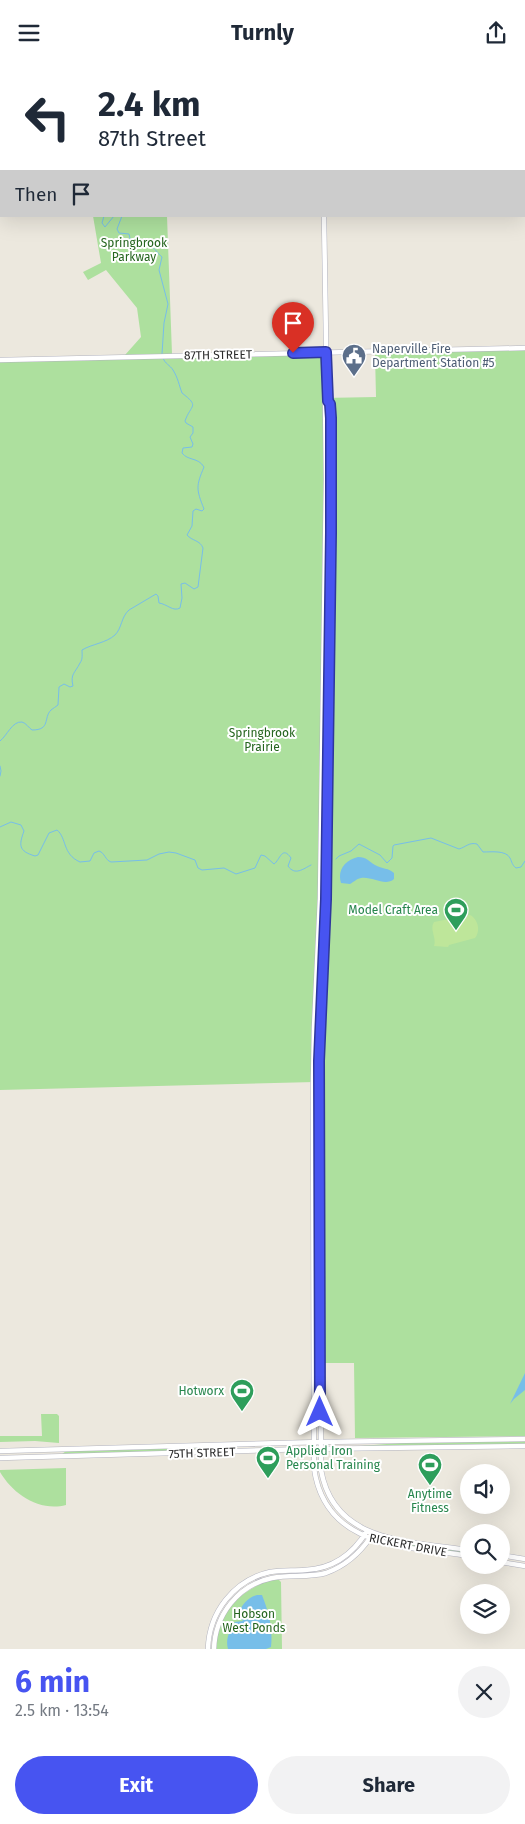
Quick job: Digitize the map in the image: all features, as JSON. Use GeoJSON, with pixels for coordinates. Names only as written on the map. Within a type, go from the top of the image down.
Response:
{"type":"FeatureCollection","features":[{"type":"Feature","properties":{"kind":"main road"},"geometry":{"type":"LineString","coordinates":[[317,1442],[313,1066],[320,898],[326,497],[325,403],[328,401],[324,217]]}},
{"type":"Feature","properties":{"kind":"main road","name":"87TH STREET"},"geometry":{"type":"LineString","coordinates":[[0,360],[525,349]]}},
{"type":"Feature","properties":{"kind":"main road","name":"75TH STREET"},"geometry":{"type":"LineString","coordinates":[[0,1451],[317,1442],[525,1439]]}},
{"type":"Feature","properties":{"kind":"main road","name":"RICKERT DRIVE"},"geometry":{"type":"LineString","coordinates":[[317,1442],[320,1449],[322,1476],[330,1498],[347,1518],[373,1534],[460,1548]]}},
{"type":"Feature","properties":{"kind":"main road","name":"RICKERT DRIVE"},"geometry":{"type":"LineString","coordinates":[[317,1442],[314,1449],[316,1480],[326,1502],[343,1524],[369,1539],[460,1555]]}},
{"type":"Feature","properties":{"kind":"main road","name":"75TH STREET"},"geometry":{"type":"LineString","coordinates":[[0,1458],[314,1449],[525,1446]]}},
{"type":"Feature","properties":{"kind":"main road"},"geometry":{"type":"LineString","coordinates":[[53,1457],[62,1449]]}},
{"type":"Feature","properties":{"kind":"main road"},"geometry":{"type":"LineString","coordinates":[[208,1649],[209,1636],[216,1614],[228,1597],[242,1584],[271,1572],[310,1570],[332,1564],[349,1553],[366,1531]]}},
{"type":"Feature","properties":{"kind":"main road"},"geometry":{"type":"LineString","coordinates":[[214,1649],[217,1629],[222,1615],[230,1603],[244,1590],[256,1583],[272,1578],[313,1575],[330,1571],[354,1557],[373,1534]]}},
{"type":"Feature","properties":{"kind":"main road"},"geometry":{"type":"LineString","coordinates":[[510,1556],[525,1559]]}},
{"type":"Feature","properties":{"kind":"main road"},"geometry":{"type":"LineString","coordinates":[[510,1563],[525,1565]]}},
{"type":"Feature","properties":{"kind":"green space","name":"Springbrook Parkway"},"geometry":{"type":"Polygon","coordinates":[[[93,217],[167,217],[172,354],[125,355],[141,337],[137,308],[106,270],[88,280],[83,272],[101,263],[93,217]]]}},
{"type":"Feature","properties":{"kind":"green space","name":"Springbrook Prairie"},"geometry":{"type":"Polygon","coordinates":[[[525,349],[525,1436],[355,1438],[354,1363],[322,1363],[317,1082],[317,1225],[315,1082],[0,1090],[0,362],[321,355],[323,398],[376,397],[375,354],[525,349]]]}},
{"type":"Feature","properties":{"kind":"green space","name":"Model Craft Area"},"geometry":{"type":"Polygon","coordinates":[[[470,915],[478,925],[478,932],[475,938],[449,945],[448,947],[434,946],[435,940],[432,928],[434,922],[470,915]]]}},
{"type":"Feature","properties":{"kind":"green space"},"geometry":{"type":"Polygon","coordinates":[[[316,1268],[318,1356],[316,1356],[316,1268]]]}},
{"type":"Feature","properties":{"kind":"green space"},"geometry":{"type":"Polygon","coordinates":[[[41,1414],[57,1414],[59,1416],[59,1443],[35,1441],[0,1442],[0,1436],[42,1436],[41,1414]]]}},
{"type":"Feature","properties":{"kind":"green space"},"geometry":{"type":"Polygon","coordinates":[[[525,1441],[525,1445],[361,1446],[412,1442],[525,1441]]]}},
{"type":"Feature","properties":{"kind":"green space"},"geometry":{"type":"Polygon","coordinates":[[[200,1448],[140,1453],[61,1455],[66,1451],[200,1448]]]}},
{"type":"Feature","properties":{"kind":"green space"},"geometry":{"type":"Polygon","coordinates":[[[66,1468],[66,1505],[56,1506],[46,1506],[19,1494],[0,1472],[0,1470],[66,1468]]]}},
{"type":"Feature","properties":{"kind":"green space"},"geometry":{"type":"Polygon","coordinates":[[[382,1541],[460,1551],[460,1554],[382,1541]]]}},
{"type":"Feature","properties":{"kind":"green space","name":"Hobson West Ponds"},"geometry":{"type":"Polygon","coordinates":[[[278,1579],[281,1582],[282,1649],[216,1649],[217,1636],[221,1624],[233,1604],[251,1589],[278,1579]]]}},
{"type":"Feature","properties":{"kind":"water"},"geometry":{"type":"Polygon","coordinates":[[[353,858],[365,858],[378,866],[392,871],[394,879],[383,882],[370,878],[361,878],[350,884],[341,883],[340,874],[343,866],[353,858]]]}},
{"type":"Feature","properties":{"kind":"water"},"geometry":{"type":"Polygon","coordinates":[[[525,1373],[525,1390],[510,1404],[525,1373]]]}},
{"type":"Feature","properties":{"kind":"water"},"geometry":{"type":"Polygon","coordinates":[[[257,1595],[262,1595],[268,1614],[271,1627],[271,1647],[266,1649],[228,1649],[228,1638],[231,1628],[235,1622],[243,1621],[238,1614],[248,1600],[257,1595]]]}},
{"type":"Feature","properties":{"kind":"waterway"},"geometry":{"type":"LineString","coordinates":[[104,217],[102,223],[105,227],[113,217]]}},
{"type":"Feature","properties":{"kind":"waterway"},"geometry":{"type":"LineString","coordinates":[[122,217],[117,229],[119,233],[129,234],[132,247],[143,243],[152,247],[162,257],[159,270],[168,304],[164,323],[162,354]]}},
{"type":"Feature","properties":{"kind":"waterway"},"geometry":{"type":"LineString","coordinates":[[0,741],[12,726],[18,722],[22,722],[32,730],[44,726],[49,713],[58,705],[59,687],[64,684],[70,687],[73,686],[73,676],[82,660],[82,650],[115,635],[129,610],[156,594],[159,603],[177,609],[180,608],[182,598],[181,584],[185,583],[194,589],[198,587],[203,548],[200,543],[187,535],[192,526],[193,511],[196,509],[202,511],[204,509],[198,488],[204,467],[199,462],[182,453],[183,448],[192,447],[193,444],[190,437],[193,433],[193,427],[185,421],[192,404],[182,393],[175,373],[163,358]]}},
{"type":"Feature","properties":{"kind":"waterway"},"geometry":{"type":"LineString","coordinates":[[0,766],[0,776]]}},
{"type":"Feature","properties":{"kind":"waterway"},"geometry":{"type":"LineString","coordinates":[[0,827],[11,822],[21,825],[24,831],[21,847],[25,852],[35,856],[38,855],[49,833],[57,830],[70,855],[80,862],[90,861],[94,853],[99,851],[111,862],[147,860],[159,854],[169,852],[195,860],[198,868],[202,870],[224,868],[236,874],[255,868],[261,855],[274,864],[285,853],[291,858],[288,866],[293,871],[299,871],[311,865]]}},
{"type":"Feature","properties":{"kind":"waterway"},"geometry":{"type":"LineString","coordinates":[[336,859],[359,844],[380,855],[387,863],[392,858],[394,845],[431,838],[459,849],[470,844],[477,844],[483,852],[498,852],[508,855],[516,868],[521,867],[525,861]]}},
{"type":"Feature","properties":{"kind":"place","name":"Naperville Fire Department Station #5"},"geometry":{"type":"Point","coordinates":[354,377]}},
{"type":"Feature","properties":{"kind":"place","name":"Model Craft Area"},"geometry":{"type":"Point","coordinates":[456,931]}},
{"type":"Feature","properties":{"kind":"place","name":"Hotworx"},"geometry":{"type":"Point","coordinates":[242,1412]}},
{"type":"Feature","properties":{"kind":"place","name":"Applied Iron Personal Training"},"geometry":{"type":"Point","coordinates":[268,1479]}},
{"type":"Feature","properties":{"kind":"place","name":"Anytime Fitness"},"geometry":{"type":"Point","coordinates":[430,1486]}},
{"type":"Feature","properties":{"kind":"route"},"geometry":{"type":"LineString","coordinates":[[293,353],[326,352],[328,401],[331,418],[332,478],[326,899],[319,1061],[320,1412]]}}]}
